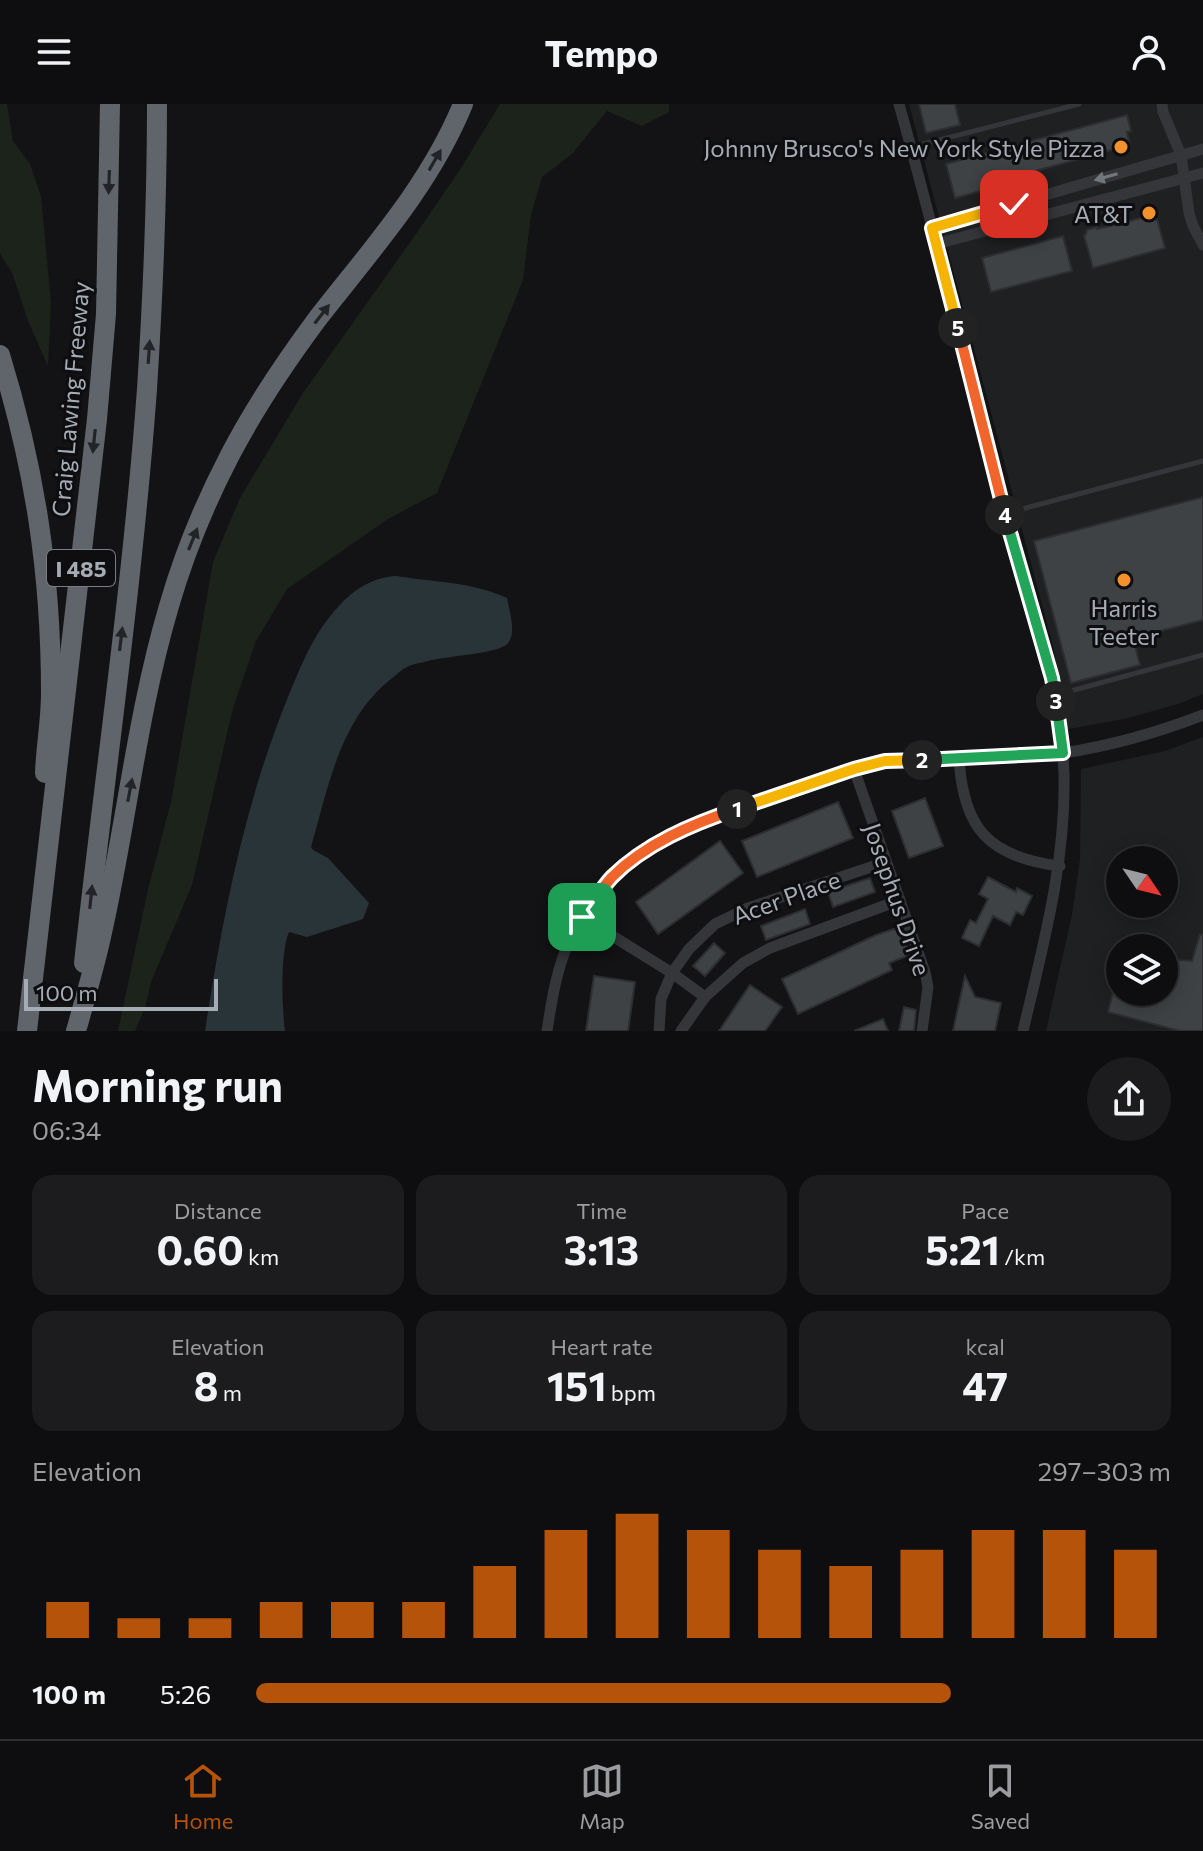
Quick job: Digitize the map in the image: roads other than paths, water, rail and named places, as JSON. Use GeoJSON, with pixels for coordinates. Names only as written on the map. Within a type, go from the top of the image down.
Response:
{"type":"FeatureCollection","features":[{"type":"Feature","properties":{"kind":"highway","name":"Craig Lawing Freeway"},"geometry":{"type":"LineString","coordinates":[[27,1031],[101,374],[106,314],[110,104]]}},
{"type":"Feature","properties":{"kind":"highway","name":"I 485"},"geometry":{"type":"LineString","coordinates":[[76,1031],[136,514],[152,299],[157,104]]}},
{"type":"Feature","properties":{"kind":"highway"},"geometry":{"type":"LineString","coordinates":[[76,1031],[101,937],[158,648],[194,534],[231,454],[273,382],[425,178],[463,104]]}},
{"type":"Feature","properties":{"kind":"highway"},"geometry":{"type":"LineString","coordinates":[[0,355],[29,462],[47,587],[51,697],[45,760],[38,934]]}},
{"type":"Feature","properties":{"kind":"street"},"geometry":{"type":"LineString","coordinates":[[899,104],[1005,513],[1052,678],[1063,753],[1064,809],[1060,866],[1023,1031]]}},
{"type":"Feature","properties":{"kind":"street"},"geometry":{"type":"LineString","coordinates":[[1162,104],[1181,155],[1189,213],[1203,245]]}},
{"type":"Feature","properties":{"kind":"street"},"geometry":{"type":"LineString","coordinates":[[932,228],[1203,149]]}},
{"type":"Feature","properties":{"kind":"street"},"geometry":{"type":"LineString","coordinates":[[936,244],[1203,173]]}},
{"type":"Feature","properties":{"kind":"street"},"geometry":{"type":"LineString","coordinates":[[547,1031],[553,990],[564,954],[582,917],[612,878],[645,851],[680,831],[725,813],[885,761],[1063,753],[1161,730],[1203,715]]}},
{"type":"Feature","properties":{"kind":"street"},"geometry":{"type":"LineString","coordinates":[[959,758],[968,813],[983,835],[1016,857],[1060,866]]}},
{"type":"Feature","properties":{"kind":"street","name":"Josephus Drive"},"geometry":{"type":"LineString","coordinates":[[854,769],[925,972],[928,987],[922,1031]]}},
{"type":"Feature","properties":{"kind":"street","name":"Acer Place"},"geometry":{"type":"LineString","coordinates":[[659,1031],[661,999],[672,973],[689,949],[715,924],[748,908],[886,862]]}},
{"type":"Feature","properties":{"kind":"street"},"geometry":{"type":"LineString","coordinates":[[681,1031],[705,997],[743,963],[770,948],[900,900]]}},
{"type":"Feature","properties":{"kind":"street"},"geometry":{"type":"LineString","coordinates":[[582,917],[705,997]]}},
{"type":"Feature","properties":{"kind":"lane"},"geometry":{"type":"LineString","coordinates":[[912,147],[1079,104]]}},
{"type":"Feature","properties":{"kind":"lane"},"geometry":{"type":"LineString","coordinates":[[1005,513],[1203,461]]}},
{"type":"Feature","properties":{"kind":"lane"},"geometry":{"type":"LineString","coordinates":[[1055,696],[1203,655]]}},
{"type":"Feature","properties":{"kind":"place","name":"Johnny Brusco's New York Style Pizza"},"geometry":{"type":"Point","coordinates":[1121,147]}},
{"type":"Feature","properties":{"kind":"place","name":"AT&T"},"geometry":{"type":"Point","coordinates":[1149,213]}},
{"type":"Feature","properties":{"kind":"place","name":"Harris Teeter"},"geometry":{"type":"Point","coordinates":[1124,580]}}]}
